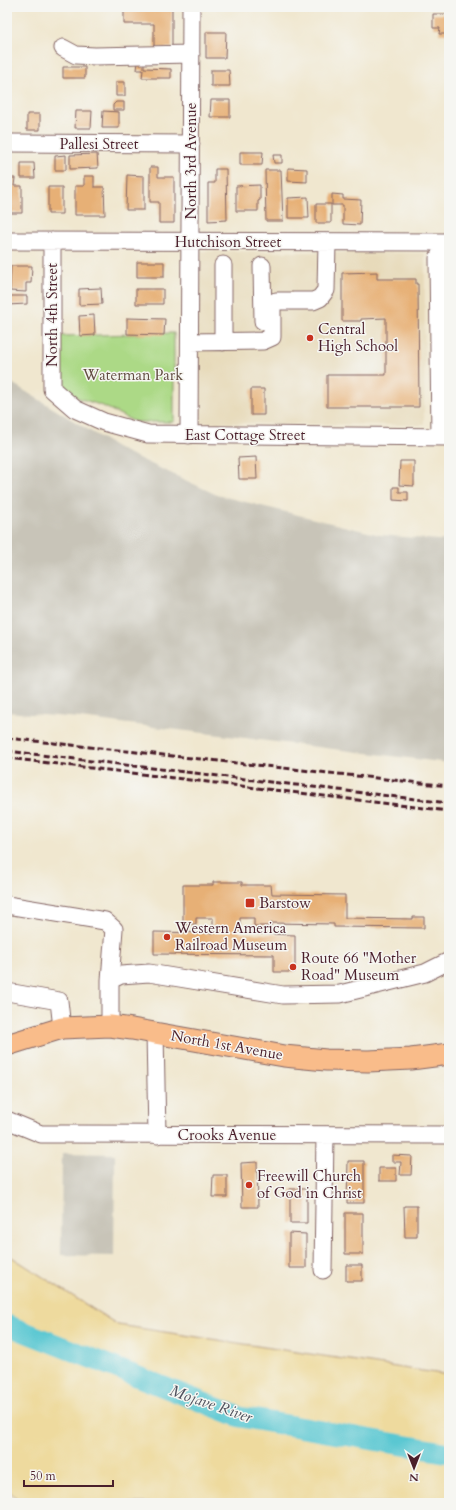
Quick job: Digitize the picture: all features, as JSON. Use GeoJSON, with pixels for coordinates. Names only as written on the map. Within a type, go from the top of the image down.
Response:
{"type":"FeatureCollection","features":[{"type":"Feature","properties":{"kind":"main road","name":"North 1st Avenue"},"geometry":{"type":"LineString","coordinates":[[7,1045],[62,1028],[110,1026],[284,1056],[326,1060],[368,1061],[411,1059],[449,1054]]}},
{"type":"Feature","properties":{"kind":"street","name":"North 3rd Avenue"},"geometry":{"type":"LineString","coordinates":[[189,435],[191,7]]}},
{"type":"Feature","properties":{"kind":"street"},"geometry":{"type":"LineString","coordinates":[[63,48],[76,55],[95,56],[191,54]]}},
{"type":"Feature","properties":{"kind":"street","name":"Pallesi Street"},"geometry":{"type":"LineString","coordinates":[[7,143],[191,144]]}},
{"type":"Feature","properties":{"kind":"street","name":"Hutchison Street"},"geometry":{"type":"LineString","coordinates":[[7,241],[449,242]]}},
{"type":"Feature","properties":{"kind":"street","name":"North 4th Street"},"geometry":{"type":"LineString","coordinates":[[52,241],[52,390]]}},
{"type":"Feature","properties":{"kind":"street"},"geometry":{"type":"LineString","coordinates":[[190,342],[263,341],[272,337],[272,306],[276,301],[313,301],[320,298],[326,290],[327,242]]}},
{"type":"Feature","properties":{"kind":"street"},"geometry":{"type":"LineString","coordinates":[[445,437],[444,339],[438,258],[449,242]]}},
{"type":"Feature","properties":{"kind":"street"},"geometry":{"type":"LineString","coordinates":[[223,265],[223,342]]}},
{"type":"Feature","properties":{"kind":"street"},"geometry":{"type":"LineString","coordinates":[[262,266],[263,341]]}},
{"type":"Feature","properties":{"kind":"street","name":"East Cottage Street"},"geometry":{"type":"LineString","coordinates":[[52,390],[75,409],[104,422],[148,434],[445,437]]}},
{"type":"Feature","properties":{"kind":"street"},"geometry":{"type":"LineString","coordinates":[[7,905],[105,921],[114,929],[110,980],[110,1026]]}},
{"type":"Feature","properties":{"kind":"street"},"geometry":{"type":"LineString","coordinates":[[110,980],[121,975],[149,973],[283,995],[334,995],[425,973],[449,961]]}},
{"type":"Feature","properties":{"kind":"street"},"geometry":{"type":"LineString","coordinates":[[7,992],[59,1001],[62,1028]]}},
{"type":"Feature","properties":{"kind":"street"},"geometry":{"type":"LineString","coordinates":[[155,1033],[157,1135]]}},
{"type":"Feature","properties":{"kind":"street","name":"Crooks Avenue"},"geometry":{"type":"LineString","coordinates":[[7,1120],[41,1134],[449,1135]]}},
{"type":"Feature","properties":{"kind":"street"},"geometry":{"type":"LineString","coordinates":[[323,1270],[325,1135]]}},
{"type":"Feature","properties":{"kind":"shaded area","name":"Central High School"},"geometry":{"type":"Polygon","coordinates":[[[197,251],[425,253],[424,425],[196,423],[197,251]]]}},
{"type":"Feature","properties":{"kind":"shaded area"},"geometry":{"type":"Polygon","coordinates":[[[7,380],[121,450],[217,495],[380,535],[449,541],[449,763],[80,718],[7,712],[7,380]]]}},
{"type":"Feature","properties":{"kind":"shaded area"},"geometry":{"type":"Polygon","coordinates":[[[62,1153],[115,1154],[114,1256],[61,1255],[62,1153]]]}},
{"type":"Feature","properties":{"kind":"green space","name":"Waterman Park"},"geometry":{"type":"Polygon","coordinates":[[[174,333],[174,422],[135,422],[103,406],[69,395],[58,382],[60,336],[174,333]]]}},
{"type":"Feature","properties":{"kind":"sand"},"geometry":{"type":"Polygon","coordinates":[[[7,1254],[118,1325],[449,1375],[449,1503],[22,1503],[7,1489],[7,1254]]]}},
{"type":"Feature","properties":{"kind":"building"},"geometry":{"type":"Polygon","coordinates":[[[124,7],[172,7],[172,48],[154,48],[154,24],[124,24],[124,7]]]}},
{"type":"Feature","properties":{"kind":"building"},"geometry":{"type":"Polygon","coordinates":[[[433,14],[449,14],[449,34],[439,34],[440,28],[433,28],[433,14]]]}},
{"type":"Feature","properties":{"kind":"building"},"geometry":{"type":"Polygon","coordinates":[[[206,32],[226,32],[225,58],[206,58],[206,32]]]}},
{"type":"Feature","properties":{"kind":"building"},"geometry":{"type":"Polygon","coordinates":[[[138,62],[144,62],[144,68],[171,69],[171,78],[142,78],[143,70],[137,70],[138,62]]]}},
{"type":"Feature","properties":{"kind":"building"},"geometry":{"type":"Polygon","coordinates":[[[7,65],[11,65],[12,81],[7,81],[7,65]]]}},
{"type":"Feature","properties":{"kind":"building"},"geometry":{"type":"Polygon","coordinates":[[[63,67],[85,67],[85,78],[63,78],[63,67]]]}},
{"type":"Feature","properties":{"kind":"building"},"geometry":{"type":"Polygon","coordinates":[[[211,70],[229,70],[230,86],[211,86],[211,70]]]}},
{"type":"Feature","properties":{"kind":"building"},"geometry":{"type":"Polygon","coordinates":[[[116,82],[125,82],[125,96],[116,96],[116,82]]]}},
{"type":"Feature","properties":{"kind":"building"},"geometry":{"type":"Polygon","coordinates":[[[211,100],[230,100],[230,117],[210,117],[211,100]]]}},
{"type":"Feature","properties":{"kind":"building"},"geometry":{"type":"Polygon","coordinates":[[[116,102],[124,102],[124,110],[113,110],[113,105],[116,102]]]}},
{"type":"Feature","properties":{"kind":"building"},"geometry":{"type":"Polygon","coordinates":[[[76,111],[92,111],[91,128],[75,128],[76,111]]]}},
{"type":"Feature","properties":{"kind":"building"},"geometry":{"type":"Polygon","coordinates":[[[103,111],[119,112],[119,128],[102,128],[103,111]]]}},
{"type":"Feature","properties":{"kind":"building"},"geometry":{"type":"Polygon","coordinates":[[[27,114],[40,114],[40,130],[27,130],[27,114]]]}},
{"type":"Feature","properties":{"kind":"building"},"geometry":{"type":"Polygon","coordinates":[[[240,152],[263,152],[262,165],[240,165],[240,152]]]}},
{"type":"Feature","properties":{"kind":"building"},"geometry":{"type":"Polygon","coordinates":[[[97,154],[98,168],[70,169],[70,155],[97,154]]]}},
{"type":"Feature","properties":{"kind":"building"},"geometry":{"type":"Polygon","coordinates":[[[66,155],[66,170],[55,170],[55,156],[66,155]]]}},
{"type":"Feature","properties":{"kind":"building"},"geometry":{"type":"Polygon","coordinates":[[[273,155],[282,155],[282,163],[274,163],[273,155]]]}},
{"type":"Feature","properties":{"kind":"building"},"geometry":{"type":"Polygon","coordinates":[[[21,163],[34,163],[35,178],[21,178],[21,163]]]}},
{"type":"Feature","properties":{"kind":"building"},"geometry":{"type":"Polygon","coordinates":[[[150,167],[158,167],[158,177],[174,177],[174,223],[159,223],[159,202],[150,202],[150,167]]]}},
{"type":"Feature","properties":{"kind":"building"},"geometry":{"type":"Polygon","coordinates":[[[288,168],[307,169],[307,182],[288,181],[288,168]]]}},
{"type":"Feature","properties":{"kind":"building"},"geometry":{"type":"Polygon","coordinates":[[[215,169],[226,169],[227,220],[208,221],[208,183],[215,183],[215,169]]]}},
{"type":"Feature","properties":{"kind":"building"},"geometry":{"type":"Polygon","coordinates":[[[265,170],[281,170],[283,221],[266,221],[265,170]]]}},
{"type":"Feature","properties":{"kind":"building"},"geometry":{"type":"Polygon","coordinates":[[[127,175],[144,176],[144,210],[126,210],[127,175]]]}},
{"type":"Feature","properties":{"kind":"building"},"geometry":{"type":"Polygon","coordinates":[[[84,176],[94,176],[94,187],[104,187],[105,215],[75,215],[75,186],[84,186],[84,176]]]}},
{"type":"Feature","properties":{"kind":"building"},"geometry":{"type":"Polygon","coordinates":[[[7,178],[15,178],[14,186],[22,186],[22,213],[7,213],[7,178]]]}},
{"type":"Feature","properties":{"kind":"building"},"geometry":{"type":"Polygon","coordinates":[[[260,185],[258,211],[236,211],[236,186],[260,185]]]}},
{"type":"Feature","properties":{"kind":"building"},"geometry":{"type":"Polygon","coordinates":[[[48,187],[62,187],[62,214],[48,214],[48,187]]]}},
{"type":"Feature","properties":{"kind":"building"},"geometry":{"type":"Polygon","coordinates":[[[332,194],[343,195],[343,199],[361,200],[360,225],[343,224],[343,205],[332,205],[332,194]]]}},
{"type":"Feature","properties":{"kind":"building"},"geometry":{"type":"Polygon","coordinates":[[[308,197],[309,218],[288,218],[288,198],[308,197]]]}},
{"type":"Feature","properties":{"kind":"building"},"geometry":{"type":"Polygon","coordinates":[[[316,204],[331,204],[331,223],[316,223],[316,204]]]}},
{"type":"Feature","properties":{"kind":"building"},"geometry":{"type":"Polygon","coordinates":[[[137,262],[164,262],[164,277],[137,277],[137,262]]]}},
{"type":"Feature","properties":{"kind":"building"},"geometry":{"type":"Polygon","coordinates":[[[11,266],[32,266],[31,283],[26,283],[26,292],[10,291],[11,266]]]}},
{"type":"Feature","properties":{"kind":"building"},"geometry":{"type":"Polygon","coordinates":[[[377,272],[377,279],[416,279],[416,284],[418,284],[419,407],[327,407],[327,375],[386,375],[386,318],[361,319],[361,321],[342,321],[342,273],[377,272]]]}},
{"type":"Feature","properties":{"kind":"building"},"geometry":{"type":"Polygon","coordinates":[[[101,288],[102,304],[79,305],[79,289],[101,288]]]}},
{"type":"Feature","properties":{"kind":"building"},"geometry":{"type":"Polygon","coordinates":[[[136,289],[163,289],[163,304],[136,304],[136,289]]]}},
{"type":"Feature","properties":{"kind":"building"},"geometry":{"type":"Polygon","coordinates":[[[7,296],[27,296],[27,304],[7,305],[7,296]]]}},
{"type":"Feature","properties":{"kind":"building"},"geometry":{"type":"Polygon","coordinates":[[[94,315],[95,335],[80,336],[79,316],[94,315]]]}},
{"type":"Feature","properties":{"kind":"building"},"geometry":{"type":"Polygon","coordinates":[[[127,318],[165,319],[164,335],[127,334],[127,318]]]}},
{"type":"Feature","properties":{"kind":"building"},"geometry":{"type":"Polygon","coordinates":[[[251,389],[264,389],[264,415],[251,415],[251,389]]]}},
{"type":"Feature","properties":{"kind":"building"},"geometry":{"type":"Polygon","coordinates":[[[256,457],[257,479],[239,479],[238,458],[256,457]]]}},
{"type":"Feature","properties":{"kind":"building"},"geometry":{"type":"Polygon","coordinates":[[[400,461],[414,461],[414,486],[399,485],[400,461]]]}},
{"type":"Feature","properties":{"kind":"building"},"geometry":{"type":"Polygon","coordinates":[[[393,487],[399,487],[399,492],[408,492],[408,501],[393,500],[393,487]]]}},
{"type":"Feature","properties":{"kind":"building"},"geometry":{"type":"Polygon","coordinates":[[[213,882],[242,882],[242,885],[271,885],[272,894],[345,895],[345,918],[413,919],[413,917],[424,917],[424,928],[334,927],[334,924],[271,923],[271,926],[254,926],[254,918],[240,918],[240,933],[295,935],[295,972],[274,972],[274,955],[154,954],[154,932],[213,933],[213,918],[196,918],[196,924],[183,924],[183,885],[213,885],[213,882]]]}},
{"type":"Feature","properties":{"kind":"building"},"geometry":{"type":"Polygon","coordinates":[[[392,1155],[412,1156],[411,1175],[400,1175],[401,1162],[392,1162],[392,1155]]]}},
{"type":"Feature","properties":{"kind":"building"},"geometry":{"type":"Polygon","coordinates":[[[348,1161],[364,1161],[364,1203],[347,1203],[348,1161]]]}},
{"type":"Feature","properties":{"kind":"building","name":"Freewill Church of God in Christ"},"geometry":{"type":"Polygon","coordinates":[[[257,1162],[258,1207],[242,1207],[241,1163],[257,1162]]]}},
{"type":"Feature","properties":{"kind":"building"},"geometry":{"type":"Polygon","coordinates":[[[379,1168],[396,1168],[396,1181],[379,1181],[379,1168]]]}},
{"type":"Feature","properties":{"kind":"building"},"geometry":{"type":"Polygon","coordinates":[[[213,1175],[227,1175],[227,1197],[212,1197],[213,1175]]]}},
{"type":"Feature","properties":{"kind":"building"},"geometry":{"type":"Polygon","coordinates":[[[290,1189],[307,1189],[307,1223],[290,1223],[290,1189]]]}},
{"type":"Feature","properties":{"kind":"building"},"geometry":{"type":"Polygon","coordinates":[[[404,1206],[417,1206],[417,1237],[405,1237],[404,1206]]]}},
{"type":"Feature","properties":{"kind":"building"},"geometry":{"type":"Polygon","coordinates":[[[345,1213],[363,1213],[363,1254],[345,1254],[345,1213]]]}},
{"type":"Feature","properties":{"kind":"building"},"geometry":{"type":"Polygon","coordinates":[[[289,1233],[306,1234],[306,1268],[289,1268],[289,1233]]]}},
{"type":"Feature","properties":{"kind":"building"},"geometry":{"type":"Polygon","coordinates":[[[346,1265],[362,1265],[362,1281],[346,1281],[346,1265]]]}},
{"type":"Feature","properties":{"kind":"waterway","name":"Mojave River"},"geometry":{"type":"LineString","coordinates":[[7,1325],[240,1417],[449,1453]]}},
{"type":"Feature","properties":{"kind":"railway"},"geometry":{"type":"LineString","coordinates":[[7,738],[449,786]]}},
{"type":"Feature","properties":{"kind":"railway"},"geometry":{"type":"LineString","coordinates":[[7,751],[449,803]]}},
{"type":"Feature","properties":{"kind":"railway"},"geometry":{"type":"LineString","coordinates":[[7,758],[449,811]]}},
{"type":"Feature","properties":{"kind":"place","name":"Central High School"},"geometry":{"type":"Point","coordinates":[310,338]}},
{"type":"Feature","properties":{"kind":"place","name":"Barstow"},"geometry":{"type":"Point","coordinates":[250,903]}},
{"type":"Feature","properties":{"kind":"place","name":"Western America Railroad Museum"},"geometry":{"type":"Point","coordinates":[167,937]}},
{"type":"Feature","properties":{"kind":"place","name":"Route 66 \"Mother Road\" Museum"},"geometry":{"type":"Point","coordinates":[293,967]}},
{"type":"Feature","properties":{"kind":"place","name":"Freewill Church of God in Christ"},"geometry":{"type":"Point","coordinates":[249,1185]}}]}
